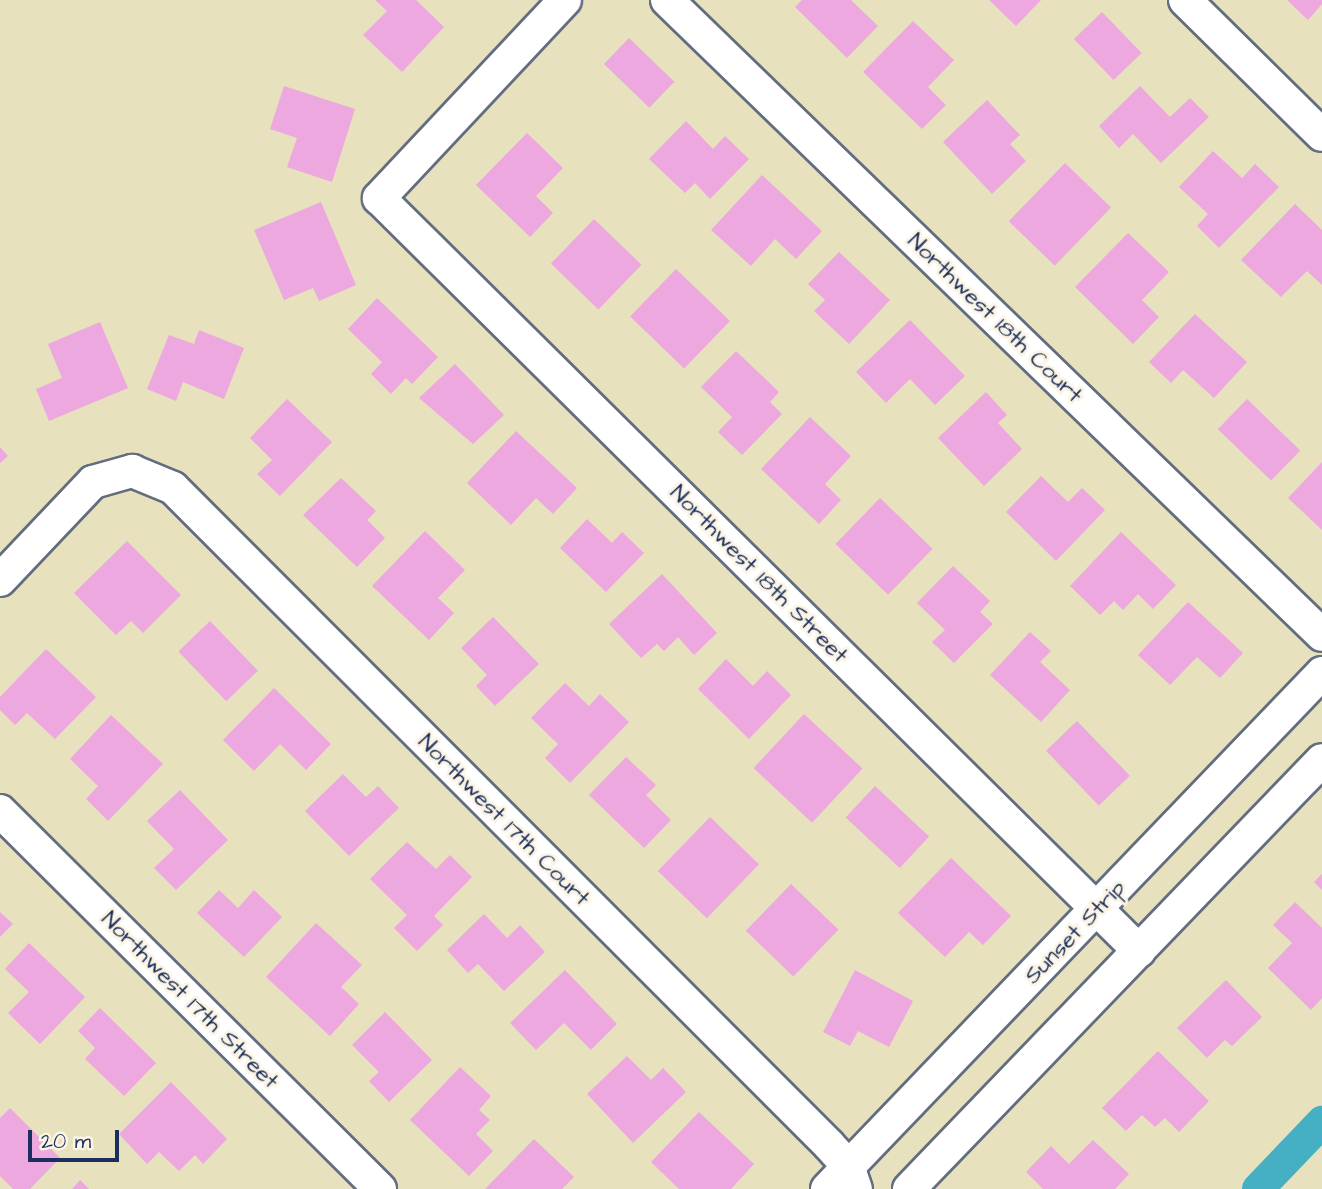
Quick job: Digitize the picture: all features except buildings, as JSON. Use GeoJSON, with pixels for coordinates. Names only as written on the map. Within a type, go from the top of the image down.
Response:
{"type":"FeatureCollection","features":[{"type":"Feature","properties":{"kind":"street","name":"Northwest 18th Street"},"geometry":{"type":"LineString","coordinates":[[565,0],[379,198],[1139,951]]}},
{"type":"Feature","properties":{"kind":"street","name":"Northwest 18th Court"},"geometry":{"type":"LineString","coordinates":[[667,0],[1322,635]]}},
{"type":"Feature","properties":{"kind":"street"},"geometry":{"type":"LineString","coordinates":[[1185,0],[1322,135]]}},
{"type":"Feature","properties":{"kind":"street","name":"Northwest 17th Court"},"geometry":{"type":"LineString","coordinates":[[0,580],[93,482],[132,471],[173,488],[852,1178]]}},
{"type":"Feature","properties":{"kind":"street","name":"Sunset Strip"},"geometry":{"type":"LineString","coordinates":[[827,1189],[852,1178],[1097,909],[1322,673]]}},
{"type":"Feature","properties":{"kind":"street"},"geometry":{"type":"LineString","coordinates":[[909,1189],[1322,760]]}},
{"type":"Feature","properties":{"kind":"street","name":"Northwest 17th Street"},"geometry":{"type":"LineString","coordinates":[[0,811],[380,1189]]}},
{"type":"Feature","properties":{"kind":"waterway"},"geometry":{"type":"LineString","coordinates":[[1258,1189],[1322,1122]]}}]}
